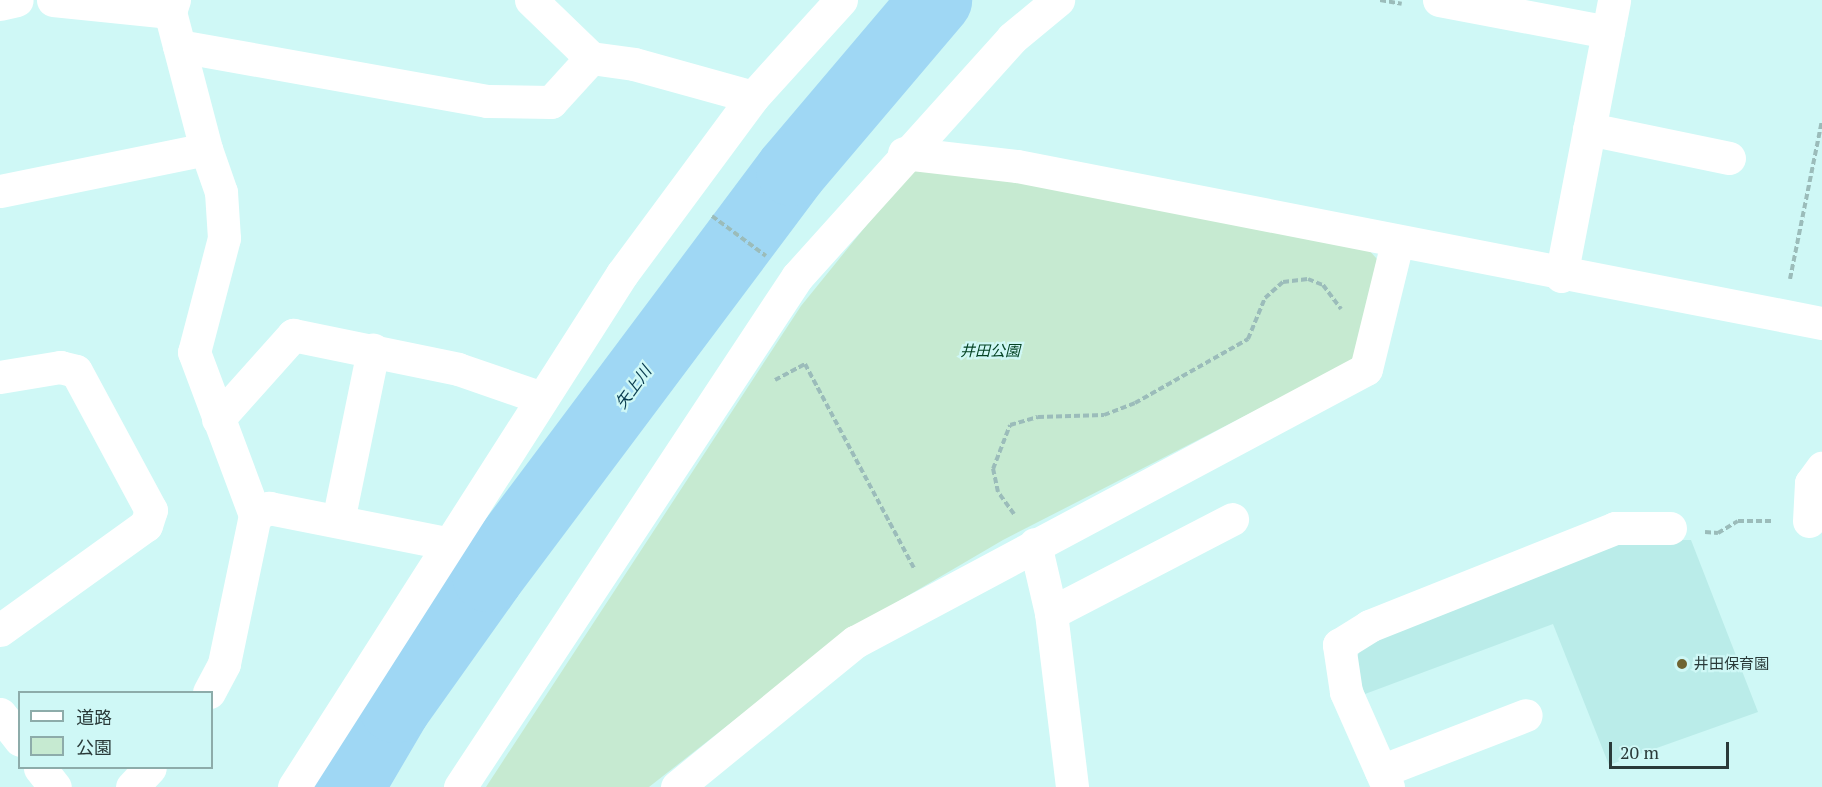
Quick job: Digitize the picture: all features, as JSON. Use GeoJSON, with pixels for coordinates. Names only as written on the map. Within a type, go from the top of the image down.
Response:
{"type":"FeatureCollection","features":[{"type":"Feature","properties":{"kind":"street"},"geometry":{"type":"LineString","coordinates":[[0,4],[17,0]]}},
{"type":"Feature","properties":{"kind":"street"},"geometry":{"type":"LineString","coordinates":[[53,0],[172,6],[179,46],[206,148],[221,192],[224,238],[194,352],[255,515],[224,664],[210,691]]}},
{"type":"Feature","properties":{"kind":"street"},"geometry":{"type":"LineString","coordinates":[[531,0],[591,58],[634,64],[753,97]]}},
{"type":"Feature","properties":{"kind":"street"},"geometry":{"type":"LineString","coordinates":[[294,787],[539,397],[753,97],[841,0]]}},
{"type":"Feature","properties":{"kind":"street"},"geometry":{"type":"LineString","coordinates":[[460,787],[797,277],[904,153],[1012,38],[1058,0]]}},
{"type":"Feature","properties":{"kind":"street"},"geometry":{"type":"LineString","coordinates":[[1439,0],[1608,32]]}},
{"type":"Feature","properties":{"kind":"street"},"geometry":{"type":"LineString","coordinates":[[1561,276],[1614,0]]}},
{"type":"Feature","properties":{"kind":"street"},"geometry":{"type":"LineString","coordinates":[[179,46],[487,101],[551,102],[591,58]]}},
{"type":"Feature","properties":{"kind":"street"},"geometry":{"type":"LineString","coordinates":[[1589,129],[1729,158]]}},
{"type":"Feature","properties":{"kind":"street"},"geometry":{"type":"LineString","coordinates":[[0,191],[206,148]]}},
{"type":"Feature","properties":{"kind":"street"},"geometry":{"type":"LineString","coordinates":[[904,153],[1017,166],[1561,276],[1822,323]]}},
{"type":"Feature","properties":{"kind":"street"},"geometry":{"type":"LineString","coordinates":[[683,785],[855,642],[932,597],[1366,369],[1397,243]]}},
{"type":"Feature","properties":{"kind":"street"},"geometry":{"type":"LineString","coordinates":[[218,419],[293,335],[458,369],[539,397]]}},
{"type":"Feature","properties":{"kind":"street"},"geometry":{"type":"LineString","coordinates":[[338,521],[373,350]]}},
{"type":"Feature","properties":{"kind":"street"},"geometry":{"type":"LineString","coordinates":[[0,377],[60,367],[76,371],[151,510],[146,525],[0,630]]}},
{"type":"Feature","properties":{"kind":"street"},"geometry":{"type":"LineString","coordinates":[[1809,521],[1811,483],[1822,468]]}},
{"type":"Feature","properties":{"kind":"street"},"geometry":{"type":"LineString","coordinates":[[255,515],[269,508],[446,543]]}},
{"type":"Feature","properties":{"kind":"street"},"geometry":{"type":"LineString","coordinates":[[1051,613],[1232,519]]}},
{"type":"Feature","properties":{"kind":"street"},"geometry":{"type":"LineString","coordinates":[[1526,715],[1385,779],[1346,692],[1339,645],[1369,626],[1615,528],[1670,528]]}},
{"type":"Feature","properties":{"kind":"street"},"geometry":{"type":"LineString","coordinates":[[1035,544],[1051,613],[1072,787]]}},
{"type":"Feature","properties":{"kind":"street"},"geometry":{"type":"LineString","coordinates":[[0,714],[18,737]]}},
{"type":"Feature","properties":{"kind":"street"},"geometry":{"type":"LineString","coordinates":[[41,769],[55,787]]}},
{"type":"Feature","properties":{"kind":"street"},"geometry":{"type":"LineString","coordinates":[[132,787],[149,769]]}},
{"type":"Feature","properties":{"kind":"path"},"geometry":{"type":"LineString","coordinates":[[1782,315],[1822,121]]}},
{"type":"Feature","properties":{"kind":"path"},"geometry":{"type":"LineString","coordinates":[[704,211],[771,260]]}},
{"type":"Feature","properties":{"kind":"path"},"geometry":{"type":"LineString","coordinates":[[1035,544],[998,492],[993,469],[1010,425],[1038,417],[1104,415],[1135,403],[1248,339],[1265,298],[1283,282],[1308,279],[1323,285],[1343,314]]}},
{"type":"Feature","properties":{"kind":"path"},"geometry":{"type":"LineString","coordinates":[[730,379],[763,387],[805,363],[932,597]]}},
{"type":"Feature","properties":{"kind":"path"},"geometry":{"type":"LineString","coordinates":[[1015,515],[1025,512]]}},
{"type":"Feature","properties":{"kind":"path"},"geometry":{"type":"LineString","coordinates":[[1670,528],[1718,533],[1738,521],[1809,521]]}},
{"type":"Feature","properties":{"kind":"shaded area"},"geometry":{"type":"Polygon","coordinates":[[[1628,540],[1691,540],[1758,712],[1609,765],[1553,624],[1365,694],[1354,664],[1363,643],[1628,540]]]}},
{"type":"Feature","properties":{"kind":"green space","name":"井田公園"},"geometry":{"type":"Polygon","coordinates":[[[917,163],[1366,247],[1377,259],[1354,360],[1003,540],[851,629],[649,787],[486,787],[801,306],[917,163]]]}},
{"type":"Feature","properties":{"kind":"waterway","name":"矢上川"},"geometry":{"type":"LineString","coordinates":[[348,787],[395,707],[488,576],[792,170],[936,0]]}},
{"type":"Feature","properties":{"kind":"place","name":"井田保育園"},"geometry":{"type":"Point","coordinates":[1682,664]}}]}
